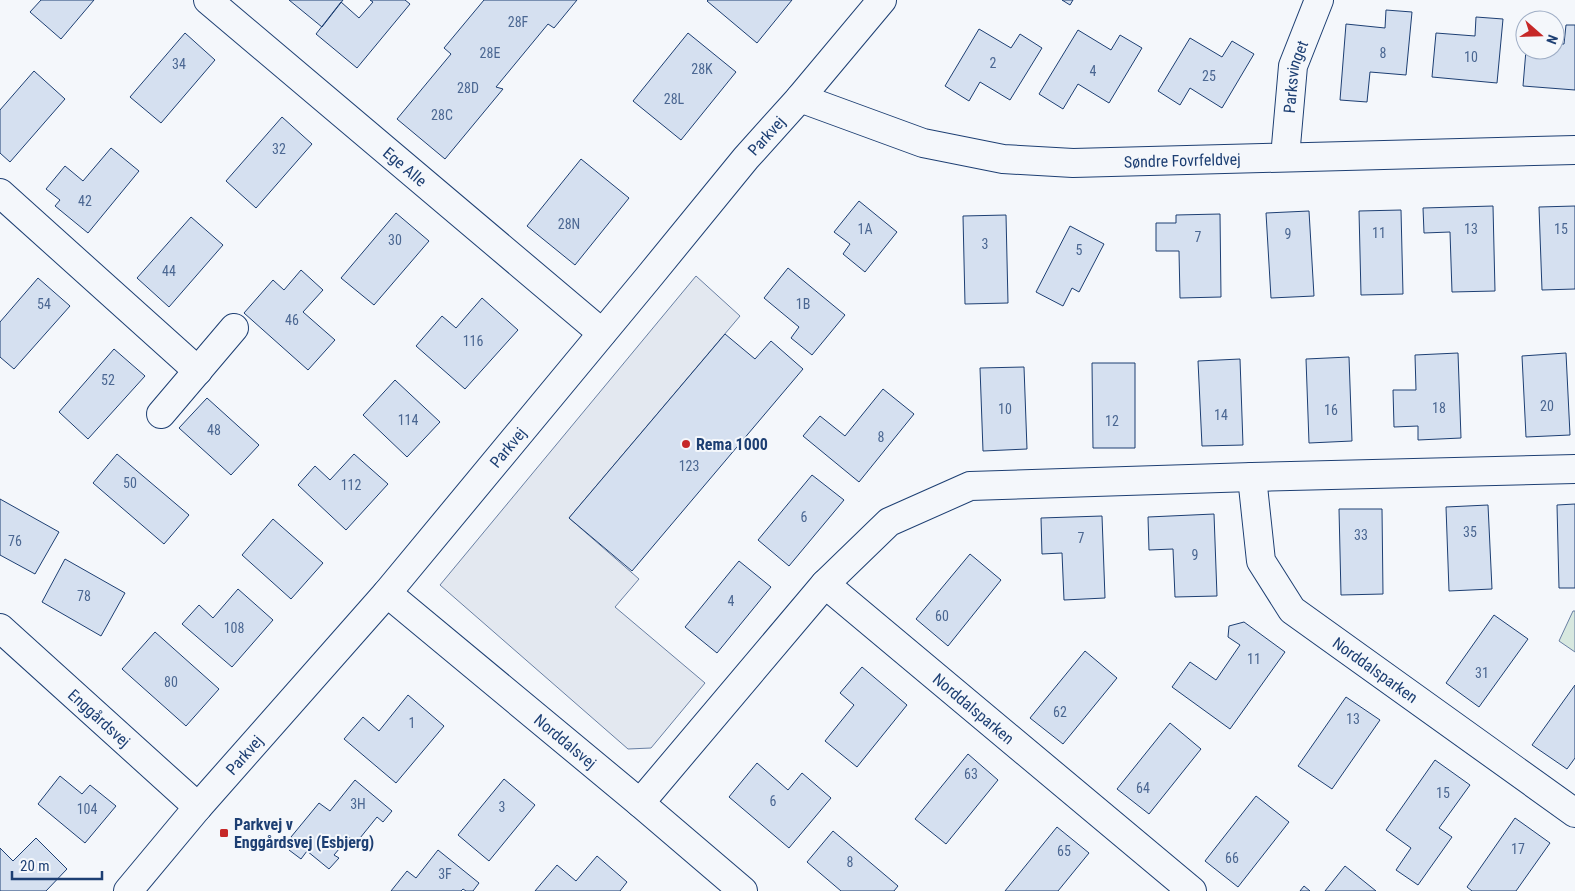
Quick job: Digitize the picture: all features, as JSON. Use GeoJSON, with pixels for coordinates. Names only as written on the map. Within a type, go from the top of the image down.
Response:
{"type":"FeatureCollection","features":[{"type":"Feature","properties":{"kind":"street","name":"Ege Alle"},"geometry":{"type":"LineString","coordinates":[[208,0],[602,332]]}},
{"type":"Feature","properties":{"kind":"street","name":"Parkvej"},"geometry":{"type":"LineString","coordinates":[[128,891],[198,807],[387,594],[746,158],[800,98],[882,0]]}},
{"type":"Feature","properties":{"kind":"street","name":"Parksvinget"},"geometry":{"type":"LineString","coordinates":[[1285,157],[1293,66],[1319,0]]}},
{"type":"Feature","properties":{"kind":"street","name":"Søndre Fovrfeldvej"},"geometry":{"type":"LineString","coordinates":[[800,98],[924,143],[1003,159],[1073,163],[1575,150]]}},
{"type":"Feature","properties":{"kind":"street"},"geometry":{"type":"LineString","coordinates":[[0,193],[198,371]]}},
{"type":"Feature","properties":{"kind":"street"},"geometry":{"type":"LineString","coordinates":[[160,414],[234,328]]}},
{"type":"Feature","properties":{"kind":"street"},"geometry":{"type":"LineString","coordinates":[[640,803],[825,584],[889,522],[970,486],[1575,469]]}},
{"type":"Feature","properties":{"kind":"street","name":"Norddalsparken"},"geometry":{"type":"LineString","coordinates":[[1252,477],[1261,561],[1292,610],[1575,814]]}},
{"type":"Feature","properties":{"kind":"street","name":"Norddalsparken"},"geometry":{"type":"LineString","coordinates":[[825,584],[1192,891]]}},
{"type":"Feature","properties":{"kind":"street","name":"Norddalsvej"},"geometry":{"type":"LineString","coordinates":[[387,594],[640,803],[743,891]]}},
{"type":"Feature","properties":{"kind":"street","name":"Enggårdsvej"},"geometry":{"type":"LineString","coordinates":[[0,628],[198,807]]}},
{"type":"Feature","properties":{"kind":"shaded area"},"geometry":{"type":"Polygon","coordinates":[[[696,276],[740,316],[569,518],[639,579],[615,607],[705,683],[651,748],[628,749],[440,585],[696,276]]]}},
{"type":"Feature","properties":{"kind":"shaded area"},"geometry":{"type":"Polygon","coordinates":[[[1573,611],[1575,611],[1575,652],[1559,641],[1573,611]]]}},
{"type":"Feature","properties":{"kind":"building"},"geometry":{"type":"Polygon","coordinates":[[[41,0],[94,0],[61,39],[30,12],[41,0]]]}},
{"type":"Feature","properties":{"kind":"building"},"geometry":{"type":"Polygon","coordinates":[[[289,0],[343,0],[322,27],[289,0]]]}},
{"type":"Feature","properties":{"kind":"building"},"geometry":{"type":"Polygon","coordinates":[[[370,0],[405,0],[410,4],[357,68],[316,34],[341,2],[359,18],[373,2],[370,0]]]}},
{"type":"Feature","properties":{"kind":"building"},"geometry":{"type":"Polygon","coordinates":[[[484,0],[577,0],[554,28],[548,24],[496,87],[503,89],[445,159],[397,119],[451,54],[444,48],[484,0]]]}},
{"type":"Feature","properties":{"kind":"building"},"geometry":{"type":"Polygon","coordinates":[[[708,0],[792,0],[757,43],[708,0]]]}},
{"type":"Feature","properties":{"kind":"building"},"geometry":{"type":"Polygon","coordinates":[[[1062,0],[1073,0],[1070,5],[1062,0]]]}},
{"type":"Feature","properties":{"kind":"building"},"geometry":{"type":"Polygon","coordinates":[[[1386,10],[1412,12],[1406,75],[1370,72],[1367,102],[1340,100],[1346,24],[1385,28],[1386,10]]]}},
{"type":"Feature","properties":{"kind":"building"},"geometry":{"type":"Polygon","coordinates":[[[1476,17],[1503,19],[1497,83],[1432,77],[1436,33],[1475,36],[1476,17]]]}},
{"type":"Feature","properties":{"kind":"building"},"geometry":{"type":"Polygon","coordinates":[[[1566,25],[1575,25],[1575,90],[1523,86],[1525,60],[1565,60],[1566,25]]]}},
{"type":"Feature","properties":{"kind":"building"},"geometry":{"type":"Polygon","coordinates":[[[979,29],[1011,48],[1020,34],[1042,48],[1010,100],[980,82],[969,101],[945,86],[979,29]]]}},
{"type":"Feature","properties":{"kind":"building"},"geometry":{"type":"Polygon","coordinates":[[[1078,30],[1111,50],[1120,35],[1142,48],[1109,103],[1078,84],[1063,109],[1039,94],[1078,30]]]}},
{"type":"Feature","properties":{"kind":"building"},"geometry":{"type":"Polygon","coordinates":[[[185,33],[215,60],[161,123],[130,97],[185,33]]]}},
{"type":"Feature","properties":{"kind":"building"},"geometry":{"type":"Polygon","coordinates":[[[688,33],[736,72],[681,140],[633,101],[688,33]]]}},
{"type":"Feature","properties":{"kind":"building"},"geometry":{"type":"Polygon","coordinates":[[[1190,38],[1222,57],[1232,41],[1254,54],[1222,108],[1190,88],[1180,105],[1158,91],[1190,38]]]}},
{"type":"Feature","properties":{"kind":"building"},"geometry":{"type":"Polygon","coordinates":[[[34,71],[65,99],[10,162],[0,153],[0,110],[34,71]]]}},
{"type":"Feature","properties":{"kind":"building"},"geometry":{"type":"Polygon","coordinates":[[[282,117],[312,144],[256,208],[226,181],[282,117]]]}},
{"type":"Feature","properties":{"kind":"building"},"geometry":{"type":"Polygon","coordinates":[[[111,148],[139,171],[88,233],[55,206],[60,200],[46,189],[65,166],[83,181],[111,148]]]}},
{"type":"Feature","properties":{"kind":"building"},"geometry":{"type":"Polygon","coordinates":[[[581,159],[629,198],[575,265],[527,226],[581,159]]]}},
{"type":"Feature","properties":{"kind":"building"},"geometry":{"type":"Polygon","coordinates":[[[859,201],[897,232],[865,272],[843,254],[850,244],[834,232],[859,201]]]}},
{"type":"Feature","properties":{"kind":"building"},"geometry":{"type":"Polygon","coordinates":[[[1493,206],[1495,291],[1452,292],[1450,232],[1424,233],[1423,208],[1493,206]]]}},
{"type":"Feature","properties":{"kind":"building"},"geometry":{"type":"Polygon","coordinates":[[[1575,206],[1575,289],[1542,290],[1539,207],[1575,206]]]}},
{"type":"Feature","properties":{"kind":"building"},"geometry":{"type":"Polygon","coordinates":[[[1401,210],[1403,294],[1361,295],[1359,211],[1401,210]]]}},
{"type":"Feature","properties":{"kind":"building"},"geometry":{"type":"Polygon","coordinates":[[[1309,211],[1314,296],[1271,298],[1266,213],[1309,211]]]}},
{"type":"Feature","properties":{"kind":"building"},"geometry":{"type":"Polygon","coordinates":[[[396,213],[429,241],[374,305],[341,278],[396,213]]]}},
{"type":"Feature","properties":{"kind":"building"},"geometry":{"type":"Polygon","coordinates":[[[1220,214],[1221,297],[1180,298],[1179,251],[1156,251],[1156,223],[1176,223],[1176,215],[1220,214]]]}},
{"type":"Feature","properties":{"kind":"building"},"geometry":{"type":"Polygon","coordinates":[[[1006,215],[1008,303],[965,304],[963,216],[1006,215]]]}},
{"type":"Feature","properties":{"kind":"building"},"geometry":{"type":"Polygon","coordinates":[[[191,217],[223,245],[169,307],[137,278],[191,217]]]}},
{"type":"Feature","properties":{"kind":"building"},"geometry":{"type":"Polygon","coordinates":[[[1070,226],[1104,244],[1079,292],[1072,288],[1063,306],[1036,292],[1070,226]]]}},
{"type":"Feature","properties":{"kind":"building"},"geometry":{"type":"Polygon","coordinates":[[[788,268],[845,315],[812,355],[791,338],[799,327],[764,298],[788,268]]]}},
{"type":"Feature","properties":{"kind":"building"},"geometry":{"type":"Polygon","coordinates":[[[301,270],[323,290],[303,312],[335,340],[308,370],[244,313],[273,280],[284,290],[301,270]]]}},
{"type":"Feature","properties":{"kind":"building"},"geometry":{"type":"Polygon","coordinates":[[[38,278],[70,306],[14,369],[0,357],[0,322],[38,278]]]}},
{"type":"Feature","properties":{"kind":"building"},"geometry":{"type":"Polygon","coordinates":[[[482,298],[518,330],[465,389],[416,346],[442,316],[456,328],[482,298]]]}},
{"type":"Feature","properties":{"kind":"building","name":"Rema 1000"},"geometry":{"type":"Polygon","coordinates":[[[725,334],[755,359],[771,341],[803,369],[632,571],[569,518],[725,334]]]}},
{"type":"Feature","properties":{"kind":"building"},"geometry":{"type":"Polygon","coordinates":[[[114,349],[145,376],[88,439],[59,412],[114,349]]]}},
{"type":"Feature","properties":{"kind":"building"},"geometry":{"type":"Polygon","coordinates":[[[1458,353],[1461,438],[1418,440],[1418,426],[1394,427],[1393,390],[1416,390],[1415,355],[1458,353]]]}},
{"type":"Feature","properties":{"kind":"building"},"geometry":{"type":"Polygon","coordinates":[[[1566,353],[1570,435],[1526,437],[1522,356],[1566,353]]]}},
{"type":"Feature","properties":{"kind":"building"},"geometry":{"type":"Polygon","coordinates":[[[1349,357],[1352,441],[1309,443],[1306,359],[1349,357]]]}},
{"type":"Feature","properties":{"kind":"building"},"geometry":{"type":"Polygon","coordinates":[[[1240,359],[1243,445],[1202,446],[1198,361],[1240,359]]]}},
{"type":"Feature","properties":{"kind":"building"},"geometry":{"type":"Polygon","coordinates":[[[1092,363],[1135,363],[1135,448],[1093,448],[1092,363]]]}},
{"type":"Feature","properties":{"kind":"building"},"geometry":{"type":"Polygon","coordinates":[[[1024,367],[1027,449],[983,451],[980,368],[1024,367]]]}},
{"type":"Feature","properties":{"kind":"building"},"geometry":{"type":"Polygon","coordinates":[[[395,380],[440,422],[407,457],[363,415],[395,380]]]}},
{"type":"Feature","properties":{"kind":"building"},"geometry":{"type":"Polygon","coordinates":[[[883,389],[914,414],[859,482],[803,436],[820,416],[845,436],[883,389]]]}},
{"type":"Feature","properties":{"kind":"building"},"geometry":{"type":"Polygon","coordinates":[[[207,398],[259,445],[231,475],[179,428],[207,398]]]}},
{"type":"Feature","properties":{"kind":"building"},"geometry":{"type":"Polygon","coordinates":[[[117,454],[189,515],[164,544],[93,483],[117,454]]]}},
{"type":"Feature","properties":{"kind":"building"},"geometry":{"type":"Polygon","coordinates":[[[354,454],[388,484],[346,530],[298,485],[315,466],[330,480],[354,454]]]}},
{"type":"Feature","properties":{"kind":"building"},"geometry":{"type":"Polygon","coordinates":[[[812,475],[844,500],[789,566],[758,540],[812,475]]]}},
{"type":"Feature","properties":{"kind":"building"},"geometry":{"type":"Polygon","coordinates":[[[0,499],[59,532],[35,574],[0,555],[0,499]]]}},
{"type":"Feature","properties":{"kind":"building"},"geometry":{"type":"Polygon","coordinates":[[[1575,504],[1575,588],[1559,588],[1557,505],[1575,504]]]}},
{"type":"Feature","properties":{"kind":"building"},"geometry":{"type":"Polygon","coordinates":[[[1488,505],[1492,589],[1449,591],[1446,507],[1488,505]]]}},
{"type":"Feature","properties":{"kind":"building"},"geometry":{"type":"Polygon","coordinates":[[[1339,509],[1382,509],[1383,594],[1341,595],[1339,509]]]}},
{"type":"Feature","properties":{"kind":"building"},"geometry":{"type":"Polygon","coordinates":[[[1214,514],[1217,596],[1175,597],[1173,549],[1149,550],[1148,517],[1214,514]]]}},
{"type":"Feature","properties":{"kind":"building"},"geometry":{"type":"Polygon","coordinates":[[[1102,516],[1105,598],[1064,600],[1062,553],[1042,554],[1041,518],[1102,516]]]}},
{"type":"Feature","properties":{"kind":"building"},"geometry":{"type":"Polygon","coordinates":[[[273,519],[323,563],[291,599],[242,555],[273,519]]]}},
{"type":"Feature","properties":{"kind":"building"},"geometry":{"type":"Polygon","coordinates":[[[970,554],[1001,580],[948,646],[916,619],[970,554]]]}},
{"type":"Feature","properties":{"kind":"building"},"geometry":{"type":"Polygon","coordinates":[[[65,559],[125,593],[101,636],[42,602],[65,559]]]}},
{"type":"Feature","properties":{"kind":"building"},"geometry":{"type":"Polygon","coordinates":[[[739,561],[771,587],[717,653],[685,627],[739,561]]]}},
{"type":"Feature","properties":{"kind":"building"},"geometry":{"type":"Polygon","coordinates":[[[238,589],[273,620],[232,667],[182,624],[199,605],[213,618],[238,589]]]}},
{"type":"Feature","properties":{"kind":"building"},"geometry":{"type":"Polygon","coordinates":[[[1494,615],[1528,639],[1479,707],[1446,683],[1494,615]]]}},
{"type":"Feature","properties":{"kind":"building"},"geometry":{"type":"Polygon","coordinates":[[[1244,622],[1285,652],[1230,729],[1172,687],[1190,662],[1216,680],[1240,645],[1228,637],[1229,626],[1244,622]]]}},
{"type":"Feature","properties":{"kind":"building"},"geometry":{"type":"Polygon","coordinates":[[[155,632],[219,689],[186,726],[122,669],[155,632]]]}},
{"type":"Feature","properties":{"kind":"building"},"geometry":{"type":"Polygon","coordinates":[[[1085,651],[1117,678],[1063,744],[1030,718],[1085,651]]]}},
{"type":"Feature","properties":{"kind":"building"},"geometry":{"type":"Polygon","coordinates":[[[862,667],[907,705],[857,767],[825,741],[854,705],[840,693],[862,667]]]}},
{"type":"Feature","properties":{"kind":"building"},"geometry":{"type":"Polygon","coordinates":[[[1575,685],[1575,758],[1567,769],[1532,745],[1575,685]]]}},
{"type":"Feature","properties":{"kind":"building"},"geometry":{"type":"Polygon","coordinates":[[[408,695],[444,726],[396,783],[344,739],[363,717],[379,731],[408,695]]]}},
{"type":"Feature","properties":{"kind":"building"},"geometry":{"type":"Polygon","coordinates":[[[1346,697],[1380,720],[1332,789],[1298,766],[1346,697]]]}},
{"type":"Feature","properties":{"kind":"building"},"geometry":{"type":"Polygon","coordinates":[[[1170,723],[1201,749],[1149,814],[1117,789],[1170,723]]]}},
{"type":"Feature","properties":{"kind":"building"},"geometry":{"type":"Polygon","coordinates":[[[968,754],[998,780],[946,844],[915,819],[968,754]]]}},
{"type":"Feature","properties":{"kind":"building"},"geometry":{"type":"Polygon","coordinates":[[[1435,760],[1470,785],[1439,828],[1452,837],[1418,885],[1396,870],[1411,848],[1386,830],[1435,760]]]}},
{"type":"Feature","properties":{"kind":"building"},"geometry":{"type":"Polygon","coordinates":[[[757,763],[788,790],[802,773],[831,798],[789,848],[729,797],[757,763]]]}},
{"type":"Feature","properties":{"kind":"building"},"geometry":{"type":"Polygon","coordinates":[[[60,776],[82,794],[90,785],[116,806],[85,843],[38,804],[60,776]]]}},
{"type":"Feature","properties":{"kind":"building"},"geometry":{"type":"Polygon","coordinates":[[[504,779],[535,805],[489,861],[458,835],[504,779]]]}},
{"type":"Feature","properties":{"kind":"building"},"geometry":{"type":"Polygon","coordinates":[[[355,780],[392,811],[383,822],[377,817],[356,843],[349,837],[334,855],[339,858],[329,869],[307,851],[301,859],[289,850],[296,841],[291,837],[319,803],[330,811],[355,780]]]}},
{"type":"Feature","properties":{"kind":"building"},"geometry":{"type":"Polygon","coordinates":[[[1256,796],[1289,822],[1238,887],[1205,861],[1256,796]]]}},
{"type":"Feature","properties":{"kind":"building"},"geometry":{"type":"Polygon","coordinates":[[[1515,818],[1550,843],[1516,891],[1472,891],[1467,887],[1515,818]]]}},
{"type":"Feature","properties":{"kind":"building"},"geometry":{"type":"Polygon","coordinates":[[[1057,827],[1089,853],[1058,891],[1005,891],[1057,827]]]}},
{"type":"Feature","properties":{"kind":"building"},"geometry":{"type":"Polygon","coordinates":[[[833,831],[898,886],[894,891],[841,891],[807,862],[833,831]]]}},
{"type":"Feature","properties":{"kind":"building"},"geometry":{"type":"Polygon","coordinates":[[[36,838],[67,869],[46,891],[0,891],[0,848],[13,861],[36,838]]]}},
{"type":"Feature","properties":{"kind":"building"},"geometry":{"type":"Polygon","coordinates":[[[438,850],[479,883],[473,891],[463,889],[461,891],[391,891],[407,871],[416,878],[438,850]]]}},
{"type":"Feature","properties":{"kind":"building"},"geometry":{"type":"Polygon","coordinates":[[[597,856],[627,882],[620,891],[535,891],[557,865],[576,881],[597,856]]]}},
{"type":"Feature","properties":{"kind":"building"},"geometry":{"type":"Polygon","coordinates":[[[1345,866],[1376,891],[1325,891],[1345,866]]]}},
{"type":"Feature","properties":{"kind":"building"},"geometry":{"type":"Polygon","coordinates":[[[1304,886],[1310,891],[1300,891],[1304,886]]]}},
{"type":"Feature","properties":{"kind":"place","name":"Rema 1000"},"geometry":{"type":"Point","coordinates":[686,444]}},
{"type":"Feature","properties":{"kind":"place","name":"Parkvej v Enggårdsvej (Esbjerg)"},"geometry":{"type":"Point","coordinates":[224,833]}}]}
